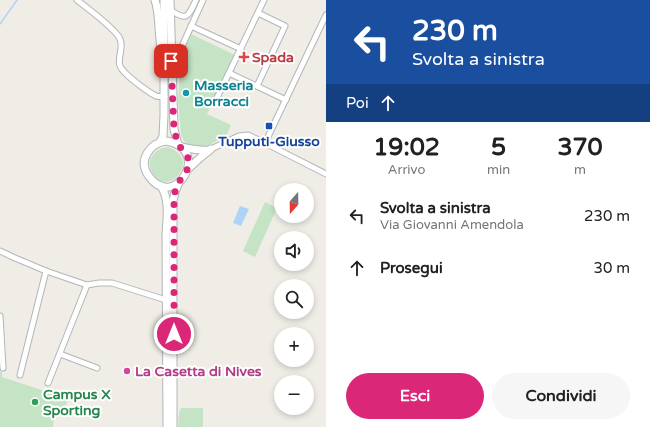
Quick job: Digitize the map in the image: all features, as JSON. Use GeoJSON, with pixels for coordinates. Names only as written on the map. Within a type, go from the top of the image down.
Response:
{"type":"FeatureCollection","features":[{"type":"Feature","properties":{"kind":"main road"},"geometry":{"type":"LineString","coordinates":[[155,0],[158,7],[160,38],[165,64]]}},
{"type":"Feature","properties":{"kind":"main road"},"geometry":{"type":"LineString","coordinates":[[164,0],[165,97],[163,136],[160,142],[146,155],[144,165],[148,175],[161,186],[174,186],[179,182]]}},
{"type":"Feature","properties":{"kind":"main road"},"geometry":{"type":"LineString","coordinates":[[170,0],[169,9],[174,129],[180,146],[188,158],[189,163],[187,170]]}},
{"type":"Feature","properties":{"kind":"main road"},"geometry":{"type":"LineString","coordinates":[[169,9],[173,0]]}},
{"type":"Feature","properties":{"kind":"main road"},"geometry":{"type":"LineString","coordinates":[[160,142],[172,142],[180,146],[202,151],[211,149]]}},
{"type":"Feature","properties":{"kind":"main road"},"geometry":{"type":"LineString","coordinates":[[173,427],[175,192],[179,182],[187,170],[211,149]]}},
{"type":"Feature","properties":{"kind":"main road"},"geometry":{"type":"LineString","coordinates":[[161,186],[164,191],[167,204],[167,427]]}},
{"type":"Feature","properties":{"kind":"street"},"geometry":{"type":"LineString","coordinates":[[77,0],[116,32],[121,40],[120,67],[124,72],[148,92],[157,96],[165,97]]}},
{"type":"Feature","properties":{"kind":"street"},"geometry":{"type":"LineString","coordinates":[[169,9],[177,15],[187,16],[196,0]]}},
{"type":"Feature","properties":{"kind":"street"},"geometry":{"type":"LineString","coordinates":[[172,72],[178,55],[203,0]]}},
{"type":"Feature","properties":{"kind":"street"},"geometry":{"type":"LineString","coordinates":[[214,104],[264,0]]}},
{"type":"Feature","properties":{"kind":"street"},"geometry":{"type":"LineString","coordinates":[[257,86],[285,26],[258,13]]}},
{"type":"Feature","properties":{"kind":"street"},"geometry":{"type":"LineString","coordinates":[[265,143],[326,15]]}},
{"type":"Feature","properties":{"kind":"street"},"geometry":{"type":"LineString","coordinates":[[191,26],[241,49]]}},
{"type":"Feature","properties":{"kind":"street"},"geometry":{"type":"LineString","coordinates":[[229,73],[286,100]]}},
{"type":"Feature","properties":{"kind":"street"},"geometry":{"type":"LineString","coordinates":[[211,149],[239,136],[248,135],[326,174]]}},
{"type":"Feature","properties":{"kind":"street"},"geometry":{"type":"LineString","coordinates":[[0,250],[46,271],[87,285],[99,282],[112,283],[166,300]]}},
{"type":"Feature","properties":{"kind":"street"},"geometry":{"type":"LineString","coordinates":[[20,375],[46,271]]}},
{"type":"Feature","properties":{"kind":"street"},"geometry":{"type":"LineString","coordinates":[[48,383],[87,285]]}},
{"type":"Feature","properties":{"kind":"street"},"geometry":{"type":"LineString","coordinates":[[0,316],[3,368]]}},
{"type":"Feature","properties":{"kind":"street"},"geometry":{"type":"LineString","coordinates":[[60,354],[97,368]]}},
{"type":"Feature","properties":{"kind":"green space"},"geometry":{"type":"Polygon","coordinates":[[[191,34],[235,55],[207,114],[231,125],[226,136],[205,147],[196,148],[187,144],[181,134],[178,100],[181,56],[191,34]]]}},
{"type":"Feature","properties":{"kind":"green space"},"geometry":{"type":"Polygon","coordinates":[[[166,147],[177,152],[183,161],[182,169],[176,177],[167,182],[160,180],[155,176],[151,170],[150,164],[152,157],[157,151],[166,147]]]}},
{"type":"Feature","properties":{"kind":"green space"},"geometry":{"type":"Polygon","coordinates":[[[265,202],[274,206],[274,215],[255,257],[243,251],[265,202]]]}},
{"type":"Feature","properties":{"kind":"green space","name":"Campus X Sporting"},"geometry":{"type":"Polygon","coordinates":[[[0,371],[2,372],[2,377],[69,399],[64,409],[61,410],[59,414],[54,414],[53,427],[0,427],[0,371]]]}},
{"type":"Feature","properties":{"kind":"green space"},"geometry":{"type":"Polygon","coordinates":[[[181,408],[203,408],[203,427],[178,427],[181,408]]]}},
{"type":"Feature","properties":{"kind":"water"},"geometry":{"type":"Polygon","coordinates":[[[240,206],[249,209],[241,226],[233,223],[240,206]]]}},
{"type":"Feature","properties":{"kind":"waterway"},"geometry":{"type":"LineString","coordinates":[[0,24],[17,0]]}},
{"type":"Feature","properties":{"kind":"place","name":"Spada"},"geometry":{"type":"Point","coordinates":[244,57]}},
{"type":"Feature","properties":{"kind":"place","name":"Masseria Borracci"},"geometry":{"type":"Point","coordinates":[186,93]}},
{"type":"Feature","properties":{"kind":"place","name":"Tupputi-Giusso"},"geometry":{"type":"Point","coordinates":[269,126]}},
{"type":"Feature","properties":{"kind":"place","name":"La Casetta di Nives"},"geometry":{"type":"Point","coordinates":[127,371]}},
{"type":"Feature","properties":{"kind":"place","name":"Campus X Sporting"},"geometry":{"type":"Point","coordinates":[35,402]}},
{"type":"Feature","properties":{"kind":"route"},"geometry":{"type":"LineString","coordinates":[[171,61],[174,129],[178,145],[185,152],[189,163],[187,170],[179,182],[175,192],[174,201],[174,334]]}}]}
